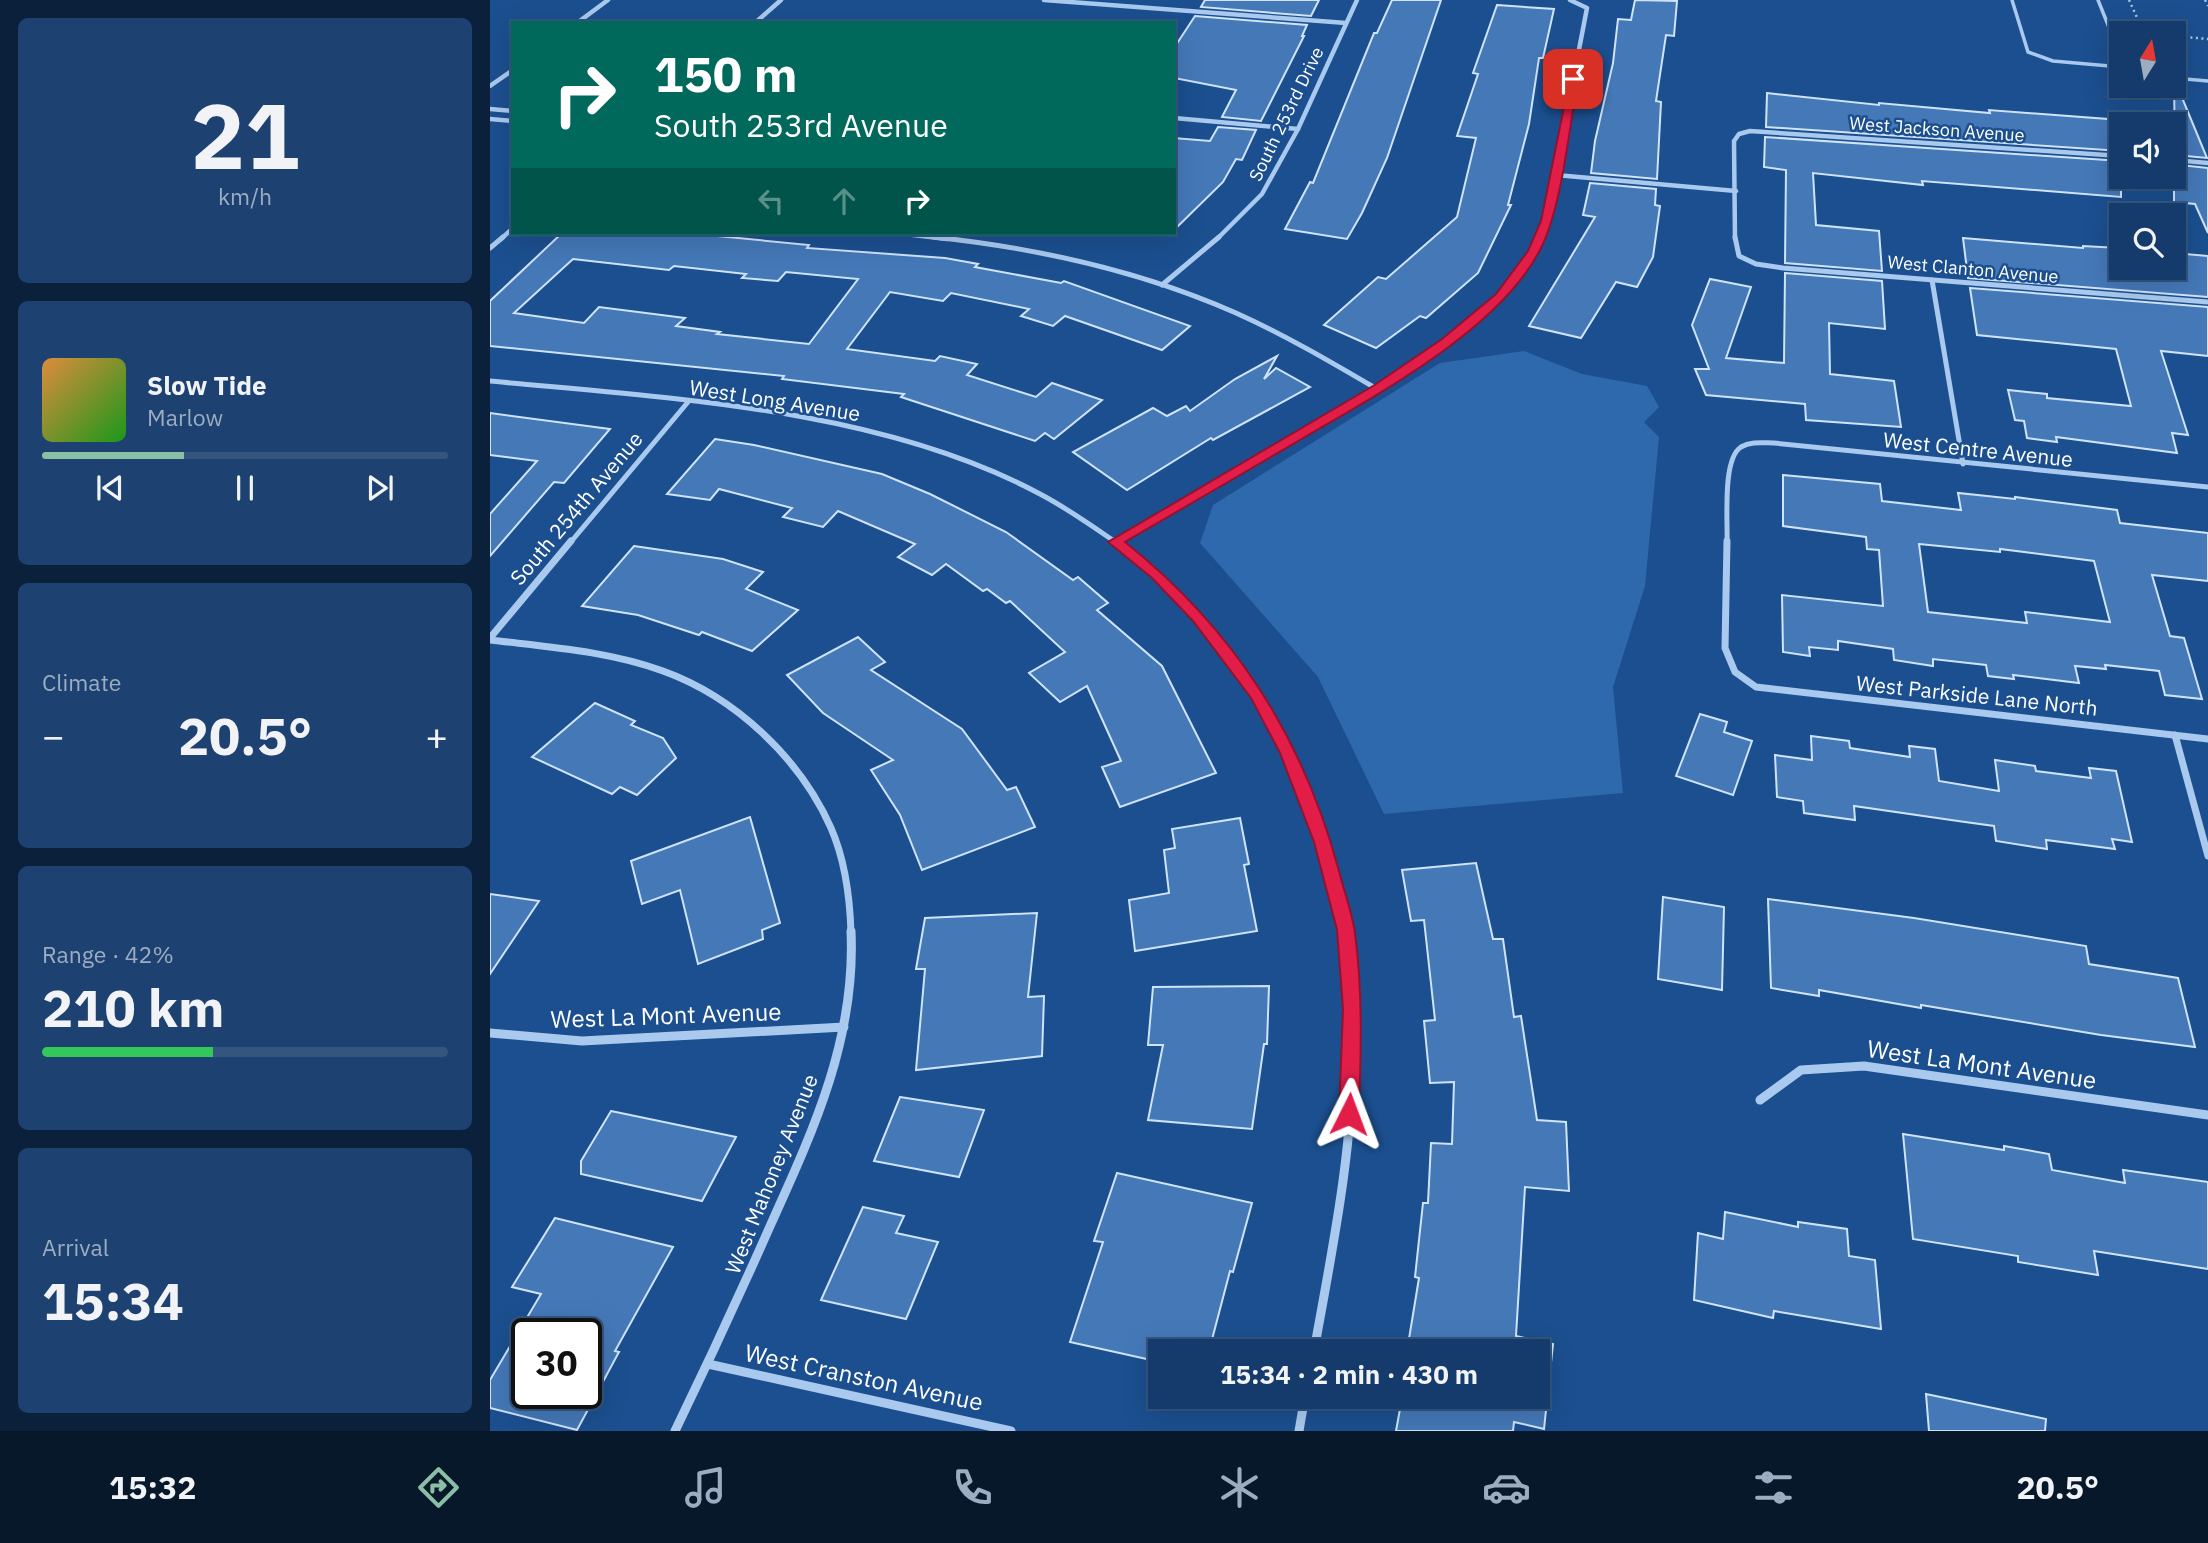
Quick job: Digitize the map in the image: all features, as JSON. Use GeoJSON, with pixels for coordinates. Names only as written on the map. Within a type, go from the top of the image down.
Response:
{"type":"FeatureCollection","features":[{"type":"Feature","properties":{"kind":"street"},"geometry":{"type":"LineString","coordinates":[[580,21],[608,0]]}},
{"type":"Feature","properties":{"kind":"street"},"geometry":{"type":"LineString","coordinates":[[757,21],[781,0]]}},
{"type":"Feature","properties":{"kind":"street"},"geometry":{"type":"LineString","coordinates":[[1044,0],[1346,23]]}},
{"type":"Feature","properties":{"kind":"street","name":"South 253rd Drive"},"geometry":{"type":"LineString","coordinates":[[1162,285],[1227,230],[1262,194],[1298,129],[1357,0]]}},
{"type":"Feature","properties":{"kind":"street"},"geometry":{"type":"LineString","coordinates":[[1115,542],[1377,389],[1488,309],[1514,281],[1540,237],[1556,175],[1587,8],[1570,0]]}},
{"type":"Feature","properties":{"kind":"street"},"geometry":{"type":"LineString","coordinates":[[490,86],[511,70]]}},
{"type":"Feature","properties":{"kind":"street"},"geometry":{"type":"LineString","coordinates":[[490,109],[511,111]]}},
{"type":"Feature","properties":{"kind":"street"},"geometry":{"type":"LineString","coordinates":[[1176,118],[1298,129]]}},
{"type":"Feature","properties":{"kind":"street"},"geometry":{"type":"LineString","coordinates":[[490,119],[511,121]]}},
{"type":"Feature","properties":{"kind":"street","name":"West Jackson Avenue"},"geometry":{"type":"LineString","coordinates":[[1736,191],[1734,141],[1739,134],[1750,131],[2109,155]]}},
{"type":"Feature","properties":{"kind":"street"},"geometry":{"type":"LineString","coordinates":[[2186,161],[2208,163]]}},
{"type":"Feature","properties":{"kind":"street"},"geometry":{"type":"LineString","coordinates":[[1556,175],[1736,191]]}},
{"type":"Feature","properties":{"kind":"street","name":"West Clanton Avenue"},"geometry":{"type":"LineString","coordinates":[[1736,191],[1734,245],[1739,256],[1756,264],[2208,302]]}},
{"type":"Feature","properties":{"kind":"street"},"geometry":{"type":"LineString","coordinates":[[490,248],[511,230]]}},
{"type":"Feature","properties":{"kind":"street"},"geometry":{"type":"LineString","coordinates":[[916,235],[967,240],[1056,256],[1162,285],[1268,328],[1377,389]]}},
{"type":"Feature","properties":{"kind":"street"},"geometry":{"type":"LineString","coordinates":[[1932,280],[1963,464]]}},
{"type":"Feature","properties":{"kind":"street","name":"West Long Avenue"},"geometry":{"type":"LineString","coordinates":[[490,381],[769,411],[832,422],[953,457],[993,471],[1037,492],[1115,542],[1157,575],[1198,617],[1257,694],[1288,753],[1322,842],[1346,930],[1352,1009],[1345,1179],[1316,1339]]}},
{"type":"Feature","properties":{"kind":"street","name":"South 254th Avenue"},"geometry":{"type":"LineString","coordinates":[[490,639],[688,402]]}},
{"type":"Feature","properties":{"kind":"street","name":"West Centre Avenue"},"geometry":{"type":"LineString","coordinates":[[1743,682],[1732,671],[1725,648],[1729,463],[1732,453],[1745,443],[1774,443],[2208,487]]}},
{"type":"Feature","properties":{"kind":"street","name":"West Mahoney Avenue"},"geometry":{"type":"LineString","coordinates":[[490,639],[597,653],[635,661],[687,680],[734,706],[800,776],[831,825],[848,884],[853,931],[850,986],[844,1027],[824,1101],[708,1364],[674,1431]]}},
{"type":"Feature","properties":{"kind":"street","name":"West Parkside Lane North"},"geometry":{"type":"LineString","coordinates":[[1743,682],[1771,690],[2208,739]]}},
{"type":"Feature","properties":{"kind":"street"},"geometry":{"type":"LineString","coordinates":[[2175,735],[2208,856]]}},
{"type":"Feature","properties":{"kind":"street","name":"West La Mont Avenue"},"geometry":{"type":"LineString","coordinates":[[490,1033],[582,1041],[844,1027]]}},
{"type":"Feature","properties":{"kind":"street","name":"West La Mont Avenue"},"geometry":{"type":"LineString","coordinates":[[1760,1100],[1801,1070],[1864,1066],[2208,1115]]}},
{"type":"Feature","properties":{"kind":"street","name":"West Cranston Avenue"},"geometry":{"type":"LineString","coordinates":[[708,1364],[1011,1431]]}},
{"type":"Feature","properties":{"kind":"street"},"geometry":{"type":"LineString","coordinates":[[1299,1431],[1303,1409]]}},
{"type":"Feature","properties":{"kind":"lane"},"geometry":{"type":"LineString","coordinates":[[2012,0],[2028,52],[2053,61],[2109,65]]}},
{"type":"Feature","properties":{"kind":"lane"},"geometry":{"type":"LineString","coordinates":[[2098,0],[2109,27]]}},
{"type":"Feature","properties":{"kind":"lane"},"geometry":{"type":"LineString","coordinates":[[2186,79],[2208,81]]}},
{"type":"Feature","properties":{"kind":"path"},"geometry":{"type":"LineString","coordinates":[[2129,0],[2139,21]]}},
{"type":"Feature","properties":{"kind":"path"},"geometry":{"type":"LineString","coordinates":[[2205,0],[2208,6]]}},
{"type":"Feature","properties":{"kind":"path"},"geometry":{"type":"LineString","coordinates":[[2186,37],[2208,39]]}},
{"type":"Feature","properties":{"kind":"shaded area"},"geometry":{"type":"Polygon","coordinates":[[[1524,351],[1582,374],[1647,386],[1659,407],[1644,422],[1659,437],[1645,586],[1613,687],[1623,793],[1384,814],[1318,677],[1200,543],[1213,505],[1440,363],[1524,351]]]}},
{"type":"Feature","properties":{"kind":"building"},"geometry":{"type":"Polygon","coordinates":[[[1205,0],[1319,0],[1311,16],[1201,7],[1205,0]]]}},
{"type":"Feature","properties":{"kind":"building"},"geometry":{"type":"Polygon","coordinates":[[[1392,0],[1441,0],[1387,158],[1362,213],[1347,239],[1285,229],[1310,182],[1313,183],[1374,33],[1377,33],[1392,0]]]}},
{"type":"Feature","properties":{"kind":"building"},"geometry":{"type":"Polygon","coordinates":[[[1635,0],[1677,1],[1674,36],[1666,35],[1656,101],[1661,102],[1657,179],[1591,173],[1595,141],[1613,63],[1618,19],[1631,20],[1635,0]]]}},
{"type":"Feature","properties":{"kind":"building"},"geometry":{"type":"Polygon","coordinates":[[[1497,5],[1554,9],[1543,58],[1539,58],[1529,124],[1508,205],[1511,205],[1478,273],[1426,318],[1420,316],[1376,348],[1324,325],[1378,277],[1386,279],[1457,217],[1476,138],[1457,136],[1478,74],[1473,73],[1497,5]]]}},
{"type":"Feature","properties":{"kind":"building"},"geometry":{"type":"Polygon","coordinates":[[[1195,16],[1307,25],[1261,121],[1222,117],[1236,90],[1176,78],[1176,45],[1195,16]]]}},
{"type":"Feature","properties":{"kind":"building"},"geometry":{"type":"Polygon","coordinates":[[[1767,93],[1879,105],[2109,119],[2109,150],[1766,127],[1767,93]]]}},
{"type":"Feature","properties":{"kind":"building"},"geometry":{"type":"Polygon","coordinates":[[[2174,98],[2182,98],[2207,158],[2186,156],[2186,112],[2174,112],[2174,98]]]}},
{"type":"Feature","properties":{"kind":"building"},"geometry":{"type":"Polygon","coordinates":[[[1218,127],[1256,130],[1242,160],[1236,159],[1223,182],[1176,228],[1176,138],[1210,141],[1218,127]]]}},
{"type":"Feature","properties":{"kind":"building"},"geometry":{"type":"Polygon","coordinates":[[[1765,137],[2109,160],[2109,189],[2121,189],[2121,197],[1922,181],[1923,185],[1813,173],[1816,225],[1879,231],[1882,271],[1785,263],[1786,170],[1764,167],[1765,137]]]}},
{"type":"Feature","properties":{"kind":"building"},"geometry":{"type":"Polygon","coordinates":[[[2186,166],[2208,168],[2208,233],[2195,204],[2174,202],[2174,189],[2186,189],[2186,166]]]}},
{"type":"Feature","properties":{"kind":"building"},"geometry":{"type":"Polygon","coordinates":[[[1590,183],[1656,189],[1655,205],[1660,206],[1653,257],[1637,287],[1616,282],[1581,338],[1529,326],[1595,217],[1583,215],[1590,183]]]}},
{"type":"Feature","properties":{"kind":"building"},"geometry":{"type":"Polygon","coordinates":[[[560,235],[706,235],[809,245],[807,248],[945,258],[978,264],[975,267],[1061,283],[1064,281],[1190,326],[1162,350],[1065,316],[1053,326],[1021,316],[1029,309],[951,293],[943,301],[890,292],[847,349],[935,361],[940,356],[977,364],[967,375],[1036,397],[1052,383],[1102,400],[1054,439],[1045,433],[1035,441],[901,397],[904,394],[782,379],[784,376],[490,346],[490,301],[560,235]],[[573,259],[514,313],[584,323],[599,307],[685,318],[676,326],[720,332],[717,334],[809,344],[858,279],[786,272],[778,281],[742,278],[746,274],[674,266],[669,270],[573,259]]]}},
{"type":"Feature","properties":{"kind":"building"},"geometry":{"type":"Polygon","coordinates":[[[1963,238],[2083,248],[2109,247],[2109,280],[2186,280],[2186,254],[2208,256],[2208,297],[1968,278],[1963,238]]]}},
{"type":"Feature","properties":{"kind":"building"},"geometry":{"type":"Polygon","coordinates":[[[1785,273],[1882,281],[1885,329],[1829,323],[1830,374],[1894,381],[1901,427],[1806,420],[1805,404],[1706,395],[1695,369],[1709,369],[1692,325],[1710,279],[1751,287],[1726,358],[1784,363],[1785,273]]]}},
{"type":"Feature","properties":{"kind":"building"},"geometry":{"type":"Polygon","coordinates":[[[1970,288],[2208,307],[2208,356],[2161,351],[2188,435],[2172,433],[2177,453],[2056,437],[2057,442],[2027,438],[2024,421],[2015,420],[2008,390],[2047,394],[2047,398],[2131,406],[2116,349],[1977,335],[1970,288]]]}},
{"type":"Feature","properties":{"kind":"building"},"geometry":{"type":"Polygon","coordinates":[[[1277,356],[1264,379],[1276,368],[1310,387],[1213,440],[1211,438],[1127,490],[1073,452],[1153,408],[1167,416],[1186,406],[1190,411],[1235,379],[1277,356]]]}},
{"type":"Feature","properties":{"kind":"building"},"geometry":{"type":"Polygon","coordinates":[[[490,413],[610,429],[564,483],[554,482],[490,556],[490,514],[537,461],[490,455],[490,413]]]}},
{"type":"Feature","properties":{"kind":"building"},"geometry":{"type":"Polygon","coordinates":[[[715,439],[754,445],[882,474],[930,494],[1006,532],[1073,580],[1078,577],[1108,603],[1097,610],[1162,666],[1216,773],[1120,807],[1102,767],[1121,761],[1087,686],[1060,702],[1029,673],[1065,652],[1010,601],[1006,603],[987,589],[983,591],[946,564],[932,575],[898,557],[915,544],[838,511],[823,527],[783,517],[792,508],[719,489],[710,500],[667,494],[715,439]]]}},
{"type":"Feature","properties":{"kind":"building"},"geometry":{"type":"Polygon","coordinates":[[[1783,475],[1880,484],[1882,501],[1961,510],[1958,493],[2015,497],[2117,510],[2120,523],[2208,533],[2208,581],[2152,575],[2170,636],[2184,638],[2202,699],[2165,695],[2159,671],[2105,665],[2106,669],[2075,666],[2079,683],[2013,675],[2014,679],[1988,676],[1986,665],[1933,659],[1933,666],[1894,660],[1893,649],[1838,641],[1838,650],[1809,647],[1810,656],[1783,652],[1782,595],[1883,606],[1879,550],[1867,549],[1866,537],[1783,526],[1783,475]],[[1919,544],[1928,612],[2027,623],[2025,612],[2110,622],[2094,561],[2000,549],[2000,552],[1919,544]]]}},
{"type":"Feature","properties":{"kind":"building"},"geometry":{"type":"Polygon","coordinates":[[[634,546],[723,559],[763,572],[746,589],[798,610],[752,651],[702,632],[699,635],[638,615],[582,606],[634,546]]]}},
{"type":"Feature","properties":{"kind":"building"},"geometry":{"type":"Polygon","coordinates":[[[858,637],[885,662],[871,670],[962,729],[1007,790],[1016,787],[1035,827],[922,870],[900,815],[871,770],[893,760],[823,713],[787,675],[858,637]]]}},
{"type":"Feature","properties":{"kind":"building"},"geometry":{"type":"Polygon","coordinates":[[[595,703],[635,721],[631,725],[663,738],[676,758],[637,795],[620,787],[612,794],[532,757],[595,703]]]}},
{"type":"Feature","properties":{"kind":"building"},"geometry":{"type":"Polygon","coordinates":[[[1700,714],[1727,722],[1724,732],[1752,741],[1733,795],[1676,776],[1700,714]]]}},
{"type":"Feature","properties":{"kind":"building"},"geometry":{"type":"Polygon","coordinates":[[[1811,736],[1849,741],[1850,748],[1910,757],[1909,746],[1935,749],[1939,781],[1999,791],[1995,760],[2035,766],[2036,771],[2091,778],[2089,768],[2116,771],[2132,842],[2112,839],[2115,849],[2046,840],[2047,849],[1996,841],[1994,826],[1854,806],[1855,820],[1804,813],[1803,801],[1777,797],[1775,755],[1812,760],[1811,736]]]}},
{"type":"Feature","properties":{"kind":"building"},"geometry":{"type":"Polygon","coordinates":[[[750,817],[780,923],[762,930],[763,939],[698,964],[680,890],[642,904],[631,861],[750,817]]]}},
{"type":"Feature","properties":{"kind":"building"},"geometry":{"type":"Polygon","coordinates":[[[1240,818],[1249,864],[1244,865],[1257,931],[1135,951],[1129,900],[1169,893],[1164,850],[1175,848],[1172,829],[1240,818]]]}},
{"type":"Feature","properties":{"kind":"building"},"geometry":{"type":"Polygon","coordinates":[[[1476,863],[1493,939],[1503,939],[1514,1017],[1521,1016],[1537,1120],[1566,1122],[1569,1191],[1525,1187],[1516,1336],[1530,1339],[1409,1339],[1419,1278],[1415,1277],[1423,1203],[1428,1203],[1431,1143],[1452,1144],[1454,1082],[1430,1083],[1424,1021],[1435,1020],[1424,920],[1411,921],[1402,870],[1476,863]]]}},
{"type":"Feature","properties":{"kind":"building"},"geometry":{"type":"Polygon","coordinates":[[[490,894],[539,901],[490,974],[490,894]]]}},
{"type":"Feature","properties":{"kind":"building"},"geometry":{"type":"Polygon","coordinates":[[[1663,897],[1724,907],[1722,990],[1658,979],[1663,897]]]}},
{"type":"Feature","properties":{"kind":"building"},"geometry":{"type":"Polygon","coordinates":[[[1768,899],[1914,918],[2086,946],[2089,964],[2178,978],[2195,1047],[2101,1035],[1921,1005],[1921,1008],[1819,990],[1819,996],[1771,988],[1768,899]]]}},
{"type":"Feature","properties":{"kind":"building"},"geometry":{"type":"Polygon","coordinates":[[[1037,913],[1028,997],[1044,996],[1042,1056],[916,1070],[925,969],[916,969],[925,918],[1037,913]]]}},
{"type":"Feature","properties":{"kind":"building"},"geometry":{"type":"Polygon","coordinates":[[[1269,986],[1267,1044],[1264,1044],[1252,1129],[1148,1120],[1163,1045],[1148,1045],[1153,987],[1269,986]]]}},
{"type":"Feature","properties":{"kind":"building"},"geometry":{"type":"Polygon","coordinates":[[[900,1097],[984,1110],[959,1177],[874,1161],[900,1097]]]}},
{"type":"Feature","properties":{"kind":"building"},"geometry":{"type":"Polygon","coordinates":[[[611,1111],[736,1137],[702,1201],[581,1174],[581,1161],[611,1111]]]}},
{"type":"Feature","properties":{"kind":"building"},"geometry":{"type":"Polygon","coordinates":[[[1903,1134],[2004,1150],[2004,1146],[2049,1154],[2052,1170],[2125,1183],[2123,1170],[2208,1182],[2208,1269],[2094,1251],[2098,1275],[2018,1262],[2018,1256],[1913,1239],[1903,1134]]]}},
{"type":"Feature","properties":{"kind":"building"},"geometry":{"type":"Polygon","coordinates":[[[1117,1173],[1252,1203],[1212,1339],[1148,1339],[1148,1359],[1070,1342],[1103,1242],[1094,1241],[1117,1173]]]}},
{"type":"Feature","properties":{"kind":"building"},"geometry":{"type":"Polygon","coordinates":[[[863,1207],[904,1216],[896,1233],[938,1242],[906,1319],[821,1300],[863,1207]]]}},
{"type":"Feature","properties":{"kind":"building"},"geometry":{"type":"Polygon","coordinates":[[[1725,1212],[1798,1227],[1798,1222],[1847,1229],[1849,1256],[1875,1260],[1881,1329],[1774,1311],[1773,1318],[1694,1300],[1698,1233],[1723,1239],[1725,1212]]]}},
{"type":"Feature","properties":{"kind":"building"},"geometry":{"type":"Polygon","coordinates":[[[555,1218],[673,1247],[615,1351],[619,1352],[602,1384],[602,1318],[527,1318],[541,1294],[512,1287],[555,1218]]]}},
{"type":"Feature","properties":{"kind":"building"},"geometry":{"type":"Polygon","coordinates":[[[1550,1343],[1553,1344],[1550,1372],[1550,1343]]]}},
{"type":"Feature","properties":{"kind":"building"},"geometry":{"type":"Polygon","coordinates":[[[511,1345],[511,1409],[588,1409],[577,1430],[490,1408],[490,1380],[511,1345]]]}},
{"type":"Feature","properties":{"kind":"building"},"geometry":{"type":"Polygon","coordinates":[[[1926,1394],[2046,1419],[2045,1431],[1929,1431],[1926,1394]]]}},
{"type":"Feature","properties":{"kind":"building"},"geometry":{"type":"Polygon","coordinates":[[[1400,1409],[1546,1409],[1544,1429],[1514,1422],[1513,1431],[1396,1431],[1400,1409]]]}},
{"type":"Feature","properties":{"kind":"route"},"geometry":{"type":"LineString","coordinates":[[1349,1114],[1352,1009],[1346,930],[1322,842],[1288,753],[1257,694],[1198,617],[1157,575],[1115,542],[1377,389],[1447,341],[1500,297],[1534,251],[1546,221],[1573,79]]}}]}
